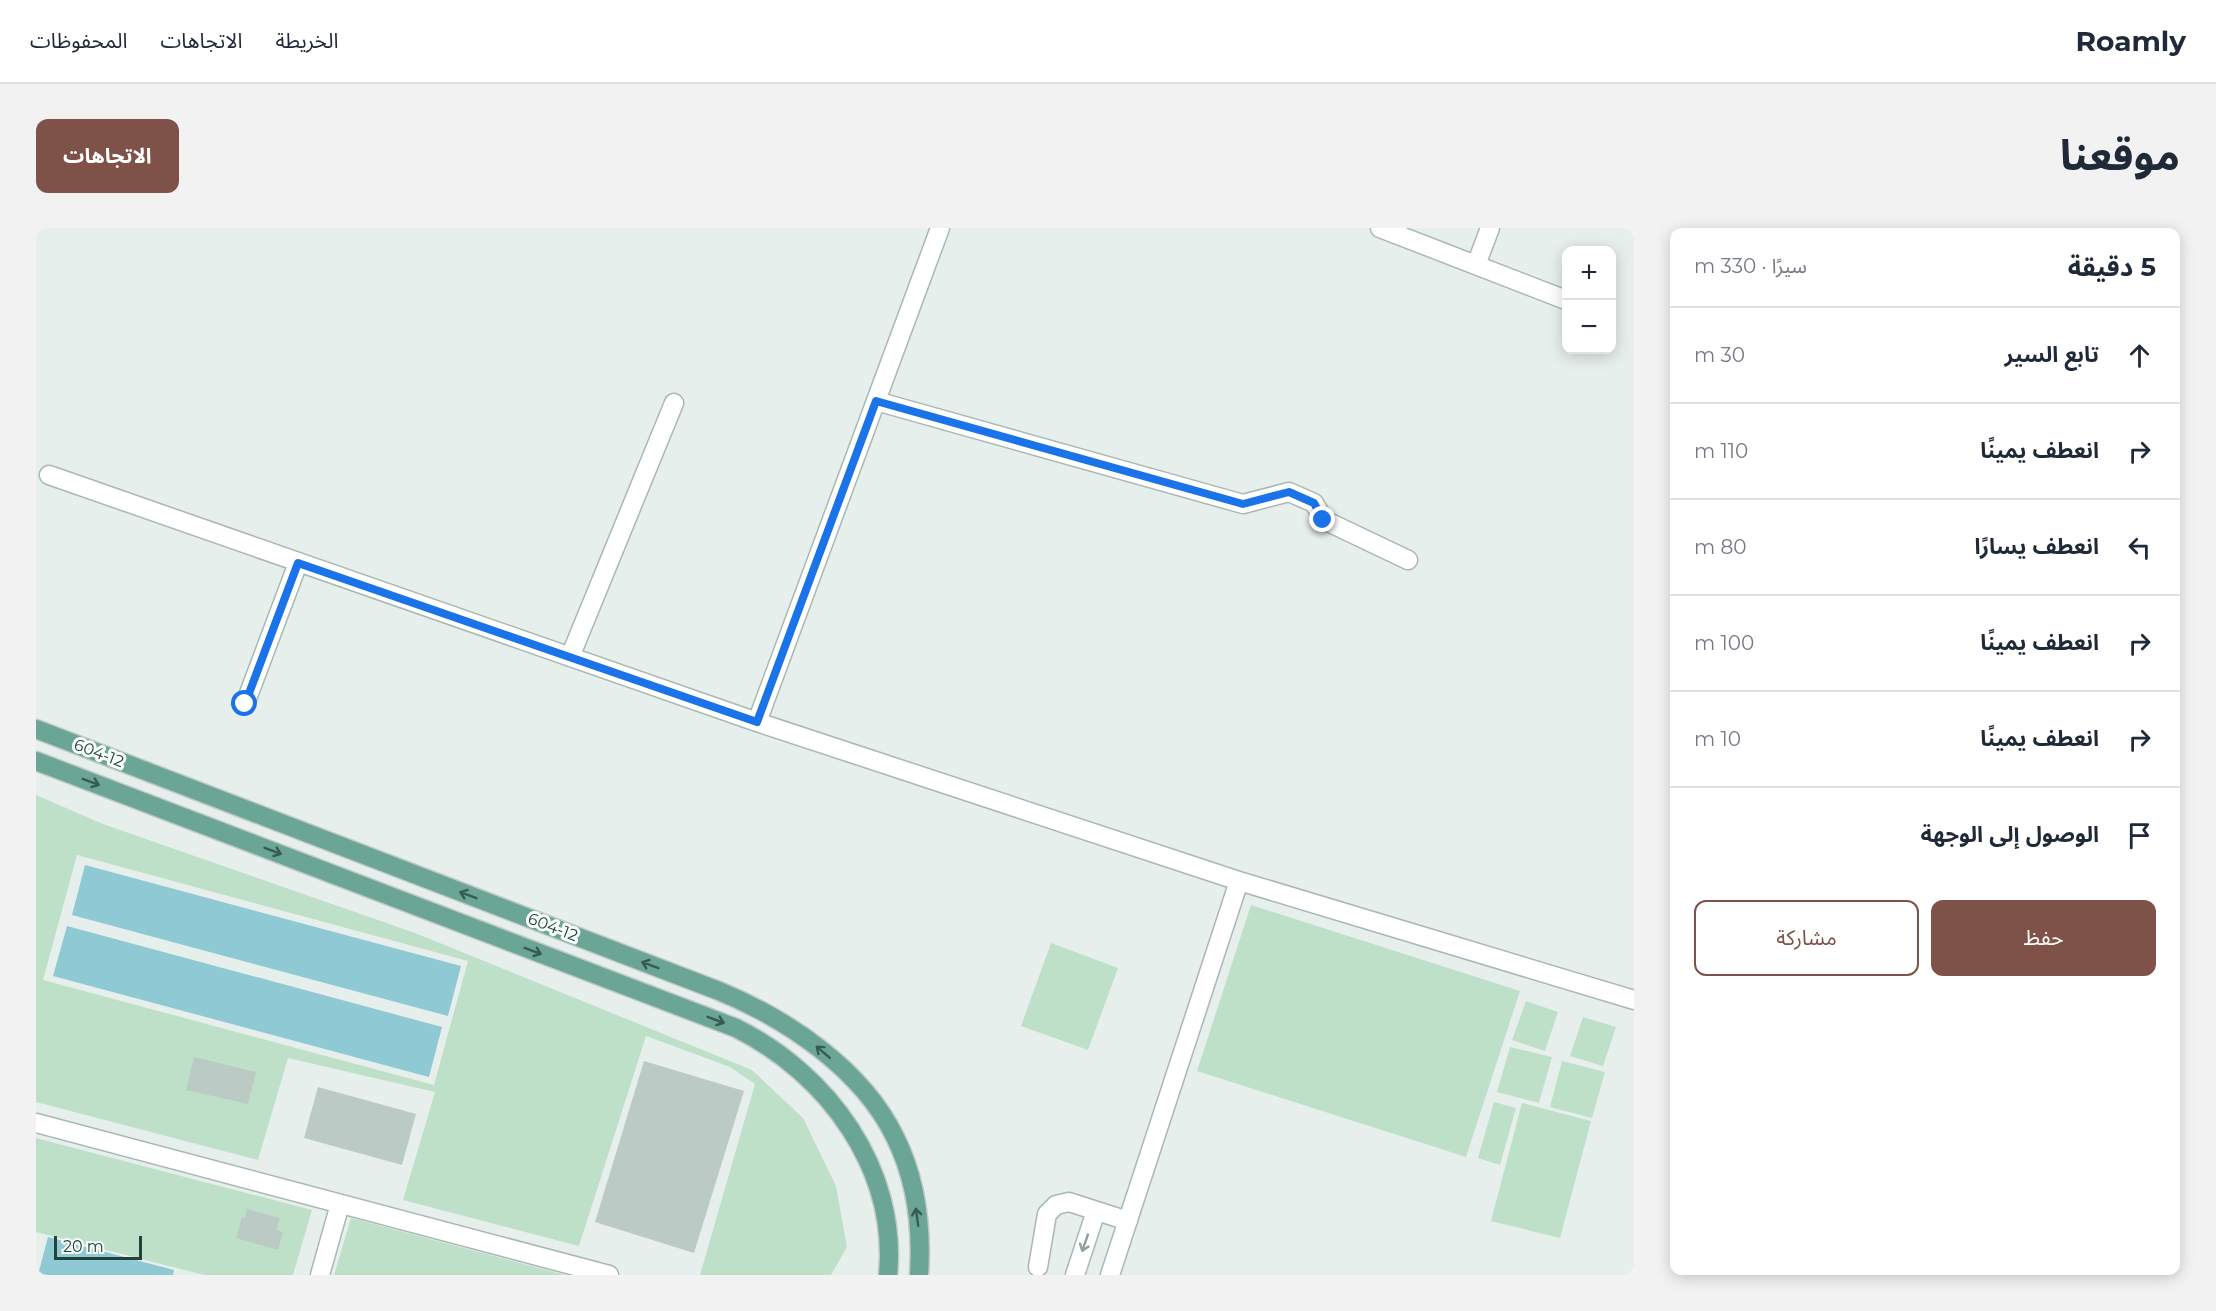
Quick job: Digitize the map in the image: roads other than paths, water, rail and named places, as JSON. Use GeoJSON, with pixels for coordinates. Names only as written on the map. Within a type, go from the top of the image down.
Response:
{"type":"FeatureCollection","features":[{"type":"Feature","properties":{"kind":"main road","name":"604-12"},"geometry":{"type":"LineString","coordinates":[[36,729],[720,991],[787,1024],[850,1077],[880,1113],[895,1136],[914,1193],[920,1242],[919,1275]]}},
{"type":"Feature","properties":{"kind":"main road","name":"604-12"},"geometry":{"type":"LineString","coordinates":[[36,761],[736,1028],[762,1041],[794,1064],[822,1090],[855,1135],[871,1164],[881,1196],[887,1229],[888,1275]]}},
{"type":"Feature","properties":{"kind":"lane"},"geometry":{"type":"LineString","coordinates":[[757,722],[940,228]]}},
{"type":"Feature","properties":{"kind":"lane"},"geometry":{"type":"LineString","coordinates":[[1380,228],[1562,298]]}},
{"type":"Feature","properties":{"kind":"lane"},"geometry":{"type":"LineString","coordinates":[[1476,265],[1490,228]]}},
{"type":"Feature","properties":{"kind":"lane"},"geometry":{"type":"LineString","coordinates":[[876,401],[1243,504],[1289,492],[1314,503],[1323,520],[1408,560]]}},
{"type":"Feature","properties":{"kind":"lane"},"geometry":{"type":"LineString","coordinates":[[570,657],[674,403]]}},
{"type":"Feature","properties":{"kind":"lane"},"geometry":{"type":"LineString","coordinates":[[49,475],[757,722],[1239,881],[1634,1000]]}},
{"type":"Feature","properties":{"kind":"lane"},"geometry":{"type":"LineString","coordinates":[[245,704],[298,563]]}},
{"type":"Feature","properties":{"kind":"lane"},"geometry":{"type":"LineString","coordinates":[[1110,1275],[1239,881]]}},
{"type":"Feature","properties":{"kind":"lane"},"geometry":{"type":"LineString","coordinates":[[36,1123],[609,1275]]}},
{"type":"Feature","properties":{"kind":"lane"},"geometry":{"type":"LineString","coordinates":[[1038,1267],[1047,1214],[1056,1205],[1069,1202],[1128,1221]]}},
{"type":"Feature","properties":{"kind":"lane"},"geometry":{"type":"LineString","coordinates":[[320,1275],[340,1203]]}},
{"type":"Feature","properties":{"kind":"lane"},"geometry":{"type":"LineString","coordinates":[[1074,1275],[1096,1210]]}},
{"type":"Feature","properties":{"kind":"water"},"geometry":{"type":"Polygon","coordinates":[[[85,865],[461,966],[448,1016],[72,915],[85,865]]]}},
{"type":"Feature","properties":{"kind":"water"},"geometry":{"type":"Polygon","coordinates":[[[67,926],[442,1027],[429,1077],[53,976],[67,926]]]}},
{"type":"Feature","properties":{"kind":"water"},"geometry":{"type":"Polygon","coordinates":[[[48,1237],[174,1270],[173,1275],[38,1275],[48,1237]]]}}]}
